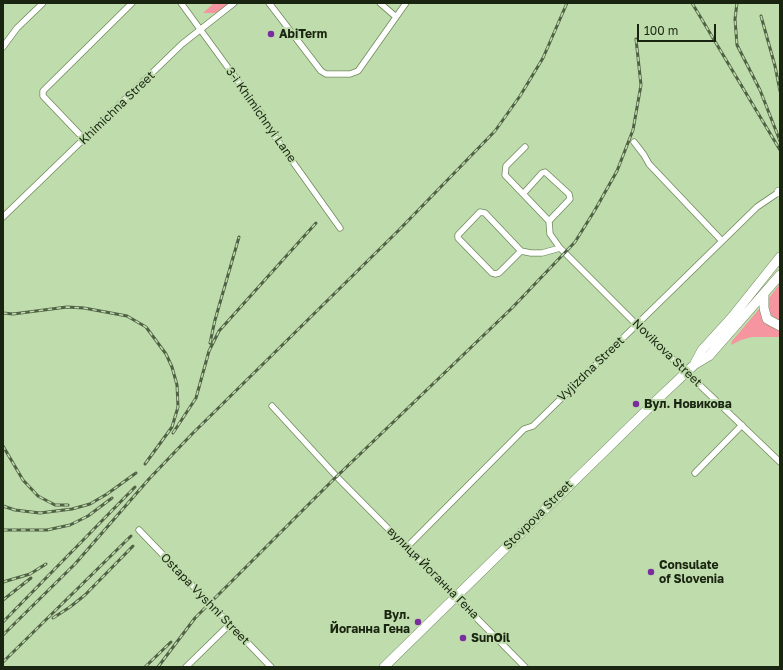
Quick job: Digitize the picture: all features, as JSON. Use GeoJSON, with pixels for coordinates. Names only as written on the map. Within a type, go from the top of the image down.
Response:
{"type":"FeatureCollection","features":[{"type":"Feature","properties":{"kind":"main road","name":"Stovpova Street"},"geometry":{"type":"LineString","coordinates":[[694,365],[702,350],[732,317],[780,257]]}},
{"type":"Feature","properties":{"kind":"main road","name":"Stovpova Street"},"geometry":{"type":"LineString","coordinates":[[384,667],[686,372],[709,356],[780,274]]}},
{"type":"Feature","properties":{"kind":"main road"},"geometry":{"type":"LineString","coordinates":[[764,294],[765,314],[772,323],[780,326]]}},
{"type":"Feature","properties":{"kind":"street"},"geometry":{"type":"LineString","coordinates":[[3,47],[17,28],[43,3]]}},
{"type":"Feature","properties":{"kind":"street"},"geometry":{"type":"LineString","coordinates":[[84,140],[42,96],[43,91],[132,3]]}},
{"type":"Feature","properties":{"kind":"street","name":"3-i Khimichnyi Lane"},"geometry":{"type":"LineString","coordinates":[[181,3],[264,117],[268,127],[340,228]]}},
{"type":"Feature","properties":{"kind":"street","name":"Khimichna Street"},"geometry":{"type":"LineString","coordinates":[[3,217],[182,44],[234,3]]}},
{"type":"Feature","properties":{"kind":"street"},"geometry":{"type":"LineString","coordinates":[[269,3],[321,71],[326,74],[350,74],[358,71],[395,16],[406,3]]}},
{"type":"Feature","properties":{"kind":"street"},"geometry":{"type":"LineString","coordinates":[[380,3],[395,16]]}},
{"type":"Feature","properties":{"kind":"street"},"geometry":{"type":"LineString","coordinates":[[634,142],[649,164],[722,241]]}},
{"type":"Feature","properties":{"kind":"street"},"geometry":{"type":"LineString","coordinates":[[523,194],[542,173],[546,172],[569,194],[570,199],[550,221],[523,194],[505,175],[506,166],[526,147]]}},
{"type":"Feature","properties":{"kind":"street","name":"Vyjizdna Street"},"geometry":{"type":"LineString","coordinates":[[406,548],[524,429],[532,426],[757,207],[780,192]]}},
{"type":"Feature","properties":{"kind":"street"},"geometry":{"type":"LineString","coordinates":[[521,251],[499,273],[492,273],[458,238],[458,235],[480,212],[485,213],[521,251],[532,254],[560,248]]}},
{"type":"Feature","properties":{"kind":"street","name":"Novikova Street"},"geometry":{"type":"LineString","coordinates":[[550,221],[550,234],[560,248],[637,325],[780,462]]}},
{"type":"Feature","properties":{"kind":"street","name":"вулиця Йоганна Гена"},"geometry":{"type":"LineString","coordinates":[[272,406],[406,548],[456,596],[525,667]]}},
{"type":"Feature","properties":{"kind":"street"},"geometry":{"type":"LineString","coordinates":[[695,473],[742,425]]}},
{"type":"Feature","properties":{"kind":"street","name":"Ostapa Vyshni Street"},"geometry":{"type":"LineString","coordinates":[[139,530],[271,667]]}},
{"type":"Feature","properties":{"kind":"street"},"geometry":{"type":"LineString","coordinates":[[186,667],[229,625]]}},
{"type":"Feature","properties":{"kind":"shaded area"},"geometry":{"type":"Polygon","coordinates":[[[214,3],[231,3],[215,13],[203,13],[214,3]]]}},
{"type":"Feature","properties":{"kind":"shaded area"},"geometry":{"type":"Polygon","coordinates":[[[780,284],[780,322],[769,313],[768,299],[780,284]]]}},
{"type":"Feature","properties":{"kind":"shaded area"},"geometry":{"type":"Polygon","coordinates":[[[760,308],[780,329],[780,337],[752,337],[731,345],[732,341],[760,308]]]}},
{"type":"Feature","properties":{"kind":"railway"},"geometry":{"type":"LineString","coordinates":[[3,635],[75,564],[149,479],[193,433],[399,230],[495,131],[520,96],[543,58],[567,3]]}},
{"type":"Feature","properties":{"kind":"railway"},"geometry":{"type":"LineString","coordinates":[[692,3],[780,150]]}},
{"type":"Feature","properties":{"kind":"railway"},"geometry":{"type":"LineString","coordinates":[[737,3],[735,19],[737,45],[760,90],[780,141]]}},
{"type":"Feature","properties":{"kind":"railway"},"geometry":{"type":"LineString","coordinates":[[761,16],[775,66],[780,91]]}},
{"type":"Feature","properties":{"kind":"railway"},"geometry":{"type":"LineString","coordinates":[[158,667],[195,618],[333,480],[512,308],[575,242],[617,171],[633,130],[641,85],[636,39]]}},
{"type":"Feature","properties":{"kind":"railway"},"geometry":{"type":"LineString","coordinates":[[173,433],[196,398],[209,351],[219,331],[316,223]]}},
{"type":"Feature","properties":{"kind":"railway"},"geometry":{"type":"LineString","coordinates":[[210,343],[215,320],[239,237]]}},
{"type":"Feature","properties":{"kind":"railway"},"geometry":{"type":"LineString","coordinates":[[3,313],[13,314],[67,307],[84,308],[127,316],[146,327],[166,354],[172,367],[177,385],[178,407],[172,427],[145,464]]}},
{"type":"Feature","properties":{"kind":"railway"},"geometry":{"type":"LineString","coordinates":[[3,446],[23,480],[38,496],[55,505],[68,505]]}},
{"type":"Feature","properties":{"kind":"railway"},"geometry":{"type":"LineString","coordinates":[[3,506],[15,510],[40,513],[72,509],[90,504],[107,494],[136,473]]}},
{"type":"Feature","properties":{"kind":"railway"},"geometry":{"type":"LineString","coordinates":[[3,622],[135,487]]}},
{"type":"Feature","properties":{"kind":"railway"},"geometry":{"type":"LineString","coordinates":[[3,530],[47,530],[70,525],[88,516],[112,498]]}},
{"type":"Feature","properties":{"kind":"railway"},"geometry":{"type":"LineString","coordinates":[[3,662],[131,536]]}},
{"type":"Feature","properties":{"kind":"railway"},"geometry":{"type":"LineString","coordinates":[[53,618],[85,595],[133,546]]}},
{"type":"Feature","properties":{"kind":"railway"},"geometry":{"type":"LineString","coordinates":[[3,582],[30,574],[46,564]]}},
{"type":"Feature","properties":{"kind":"railway"},"geometry":{"type":"LineString","coordinates":[[3,600],[31,578]]}},
{"type":"Feature","properties":{"kind":"railway"},"geometry":{"type":"LineString","coordinates":[[145,667],[171,642]]}},
{"type":"Feature","properties":{"kind":"place","name":"AbiTerm"},"geometry":{"type":"Point","coordinates":[271,34]}},
{"type":"Feature","properties":{"kind":"place","name":"Вул. Новикова"},"geometry":{"type":"Point","coordinates":[636,404]}},
{"type":"Feature","properties":{"kind":"place","name":"Consulate of Slovenia"},"geometry":{"type":"Point","coordinates":[651,572]}},
{"type":"Feature","properties":{"kind":"place","name":"Вул. Йоганна Гена"},"geometry":{"type":"Point","coordinates":[418,622]}},
{"type":"Feature","properties":{"kind":"place","name":"SunOil"},"geometry":{"type":"Point","coordinates":[463,638]}}]}
